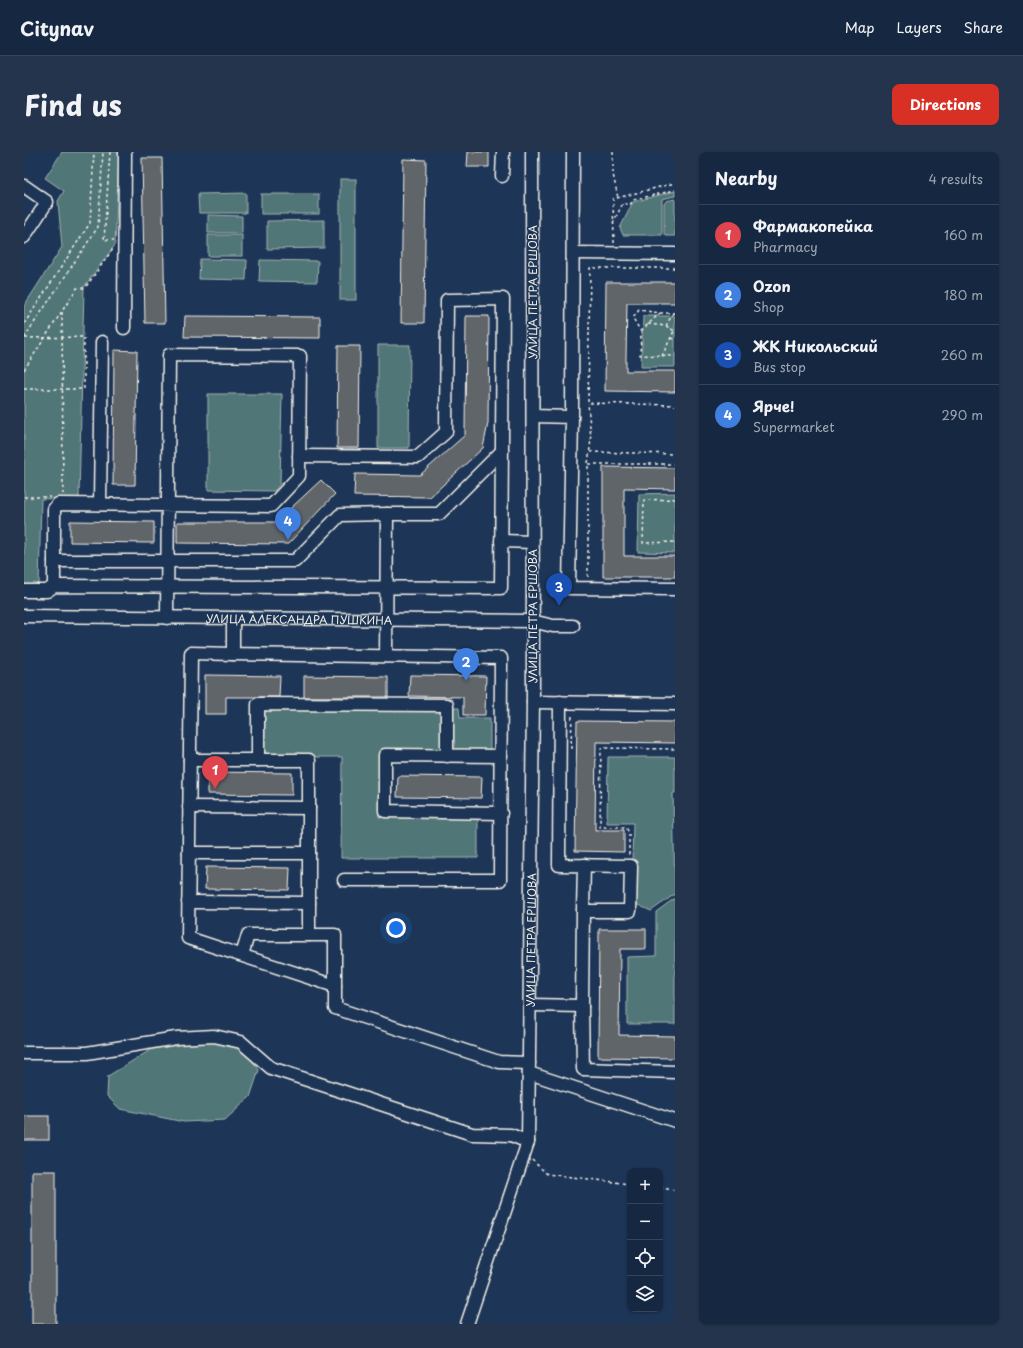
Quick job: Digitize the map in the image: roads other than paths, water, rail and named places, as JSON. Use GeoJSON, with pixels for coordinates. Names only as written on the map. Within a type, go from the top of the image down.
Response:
{"type":"FeatureCollection","features":[{"type":"Feature","properties":{"kind":"street"},"geometry":{"type":"LineString","coordinates":[[124,328],[125,152]]}},
{"type":"Feature","properties":{"kind":"street"},"geometry":{"type":"LineString","coordinates":[[502,176],[503,152]]}},
{"type":"Feature","properties":{"kind":"street","name":"УЛИЦА ПЕТРА ЕРШОВА"},"geometry":{"type":"LineString","coordinates":[[467,1324],[528,1142],[533,702],[532,152]]}},
{"type":"Feature","properties":{"kind":"street"},"geometry":{"type":"LineString","coordinates":[[573,152],[572,416],[569,588],[675,589]]}},
{"type":"Feature","properties":{"kind":"street"},"geometry":{"type":"LineString","coordinates":[[24,186],[47,202],[24,237]]}},
{"type":"Feature","properties":{"kind":"street"},"geometry":{"type":"LineString","coordinates":[[573,253],[675,254]]}},
{"type":"Feature","properties":{"kind":"street"},"geometry":{"type":"LineString","coordinates":[[24,591],[47,591],[54,586],[501,588],[503,299],[447,300],[446,432],[418,457],[299,456]]}},
{"type":"Feature","properties":{"kind":"street"},"geometry":{"type":"LineString","coordinates":[[100,504],[102,342]]}},
{"type":"Feature","properties":{"kind":"street"},"geometry":{"type":"LineString","coordinates":[[54,586],[54,509],[58,504],[100,504],[168,505],[271,506],[299,476],[300,356],[169,355],[168,505],[167,561],[167,618]]}},
{"type":"Feature","properties":{"kind":"street"},"geometry":{"type":"LineString","coordinates":[[533,416],[572,416]]}},
{"type":"Feature","properties":{"kind":"street"},"geometry":{"type":"LineString","coordinates":[[54,561],[295,561],[340,515],[439,514],[502,451]]}},
{"type":"Feature","properties":{"kind":"street"},"geometry":{"type":"LineString","coordinates":[[386,656],[387,514]]}},
{"type":"Feature","properties":{"kind":"street"},"geometry":{"type":"LineString","coordinates":[[501,541],[532,542]]}},
{"type":"Feature","properties":{"kind":"street","name":"УЛИЦА АЛЕКСАНДРА ПУШКИНА"},"geometry":{"type":"LineString","coordinates":[[24,616],[532,621],[552,626],[573,626]]}},
{"type":"Feature","properties":{"kind":"street"},"geometry":{"type":"LineString","coordinates":[[233,618],[233,654]]}},
{"type":"Feature","properties":{"kind":"street"},"geometry":{"type":"LineString","coordinates":[[335,986],[188,938],[191,653],[501,658],[500,880],[344,880]]}},
{"type":"Feature","properties":{"kind":"street"},"geometry":{"type":"LineString","coordinates":[[533,702],[675,704]]}},
{"type":"Feature","properties":{"kind":"street"},"geometry":{"type":"LineString","coordinates":[[560,702],[559,865],[631,866],[630,911],[583,911]]}},
{"type":"Feature","properties":{"kind":"street"},"geometry":{"type":"LineString","coordinates":[[258,760],[258,704],[447,705],[447,756]]}},
{"type":"Feature","properties":{"kind":"street"},"geometry":{"type":"LineString","coordinates":[[501,756],[385,755],[385,811],[501,813]]}},
{"type":"Feature","properties":{"kind":"street"},"geometry":{"type":"LineString","coordinates":[[190,760],[309,760],[309,936]]}},
{"type":"Feature","properties":{"kind":"street"},"geometry":{"type":"LineString","coordinates":[[189,807],[309,808]]}},
{"type":"Feature","properties":{"kind":"street"},"geometry":{"type":"LineString","coordinates":[[189,853],[309,853]]}},
{"type":"Feature","properties":{"kind":"street"},"geometry":{"type":"LineString","coordinates":[[584,865],[582,1006],[583,1069],[675,1072]]}},
{"type":"Feature","properties":{"kind":"street"},"geometry":{"type":"LineString","coordinates":[[188,902],[309,903]]}},
{"type":"Feature","properties":{"kind":"street"},"geometry":{"type":"LineString","coordinates":[[242,955],[248,935],[335,936],[335,1008],[675,1121]]}},
{"type":"Feature","properties":{"kind":"street"},"geometry":{"type":"LineString","coordinates":[[530,1005],[582,1006]]}},
{"type":"Feature","properties":{"kind":"street"},"geometry":{"type":"LineString","coordinates":[[24,1053],[87,1053],[176,1038],[214,1036],[241,1042],[271,1068],[472,1134],[511,1135],[528,1142]]}},
{"type":"Feature","properties":{"kind":"place","name":"Ярче!"},"geometry":{"type":"Point","coordinates":[288,540]}},
{"type":"Feature","properties":{"kind":"place","name":"ЖК Никольский"},"geometry":{"type":"Point","coordinates":[559,606]}},
{"type":"Feature","properties":{"kind":"place","name":"Ozon"},"geometry":{"type":"Point","coordinates":[466,681]}},
{"type":"Feature","properties":{"kind":"place","name":"Фармакопейка"},"geometry":{"type":"Point","coordinates":[215,789]}}]}
